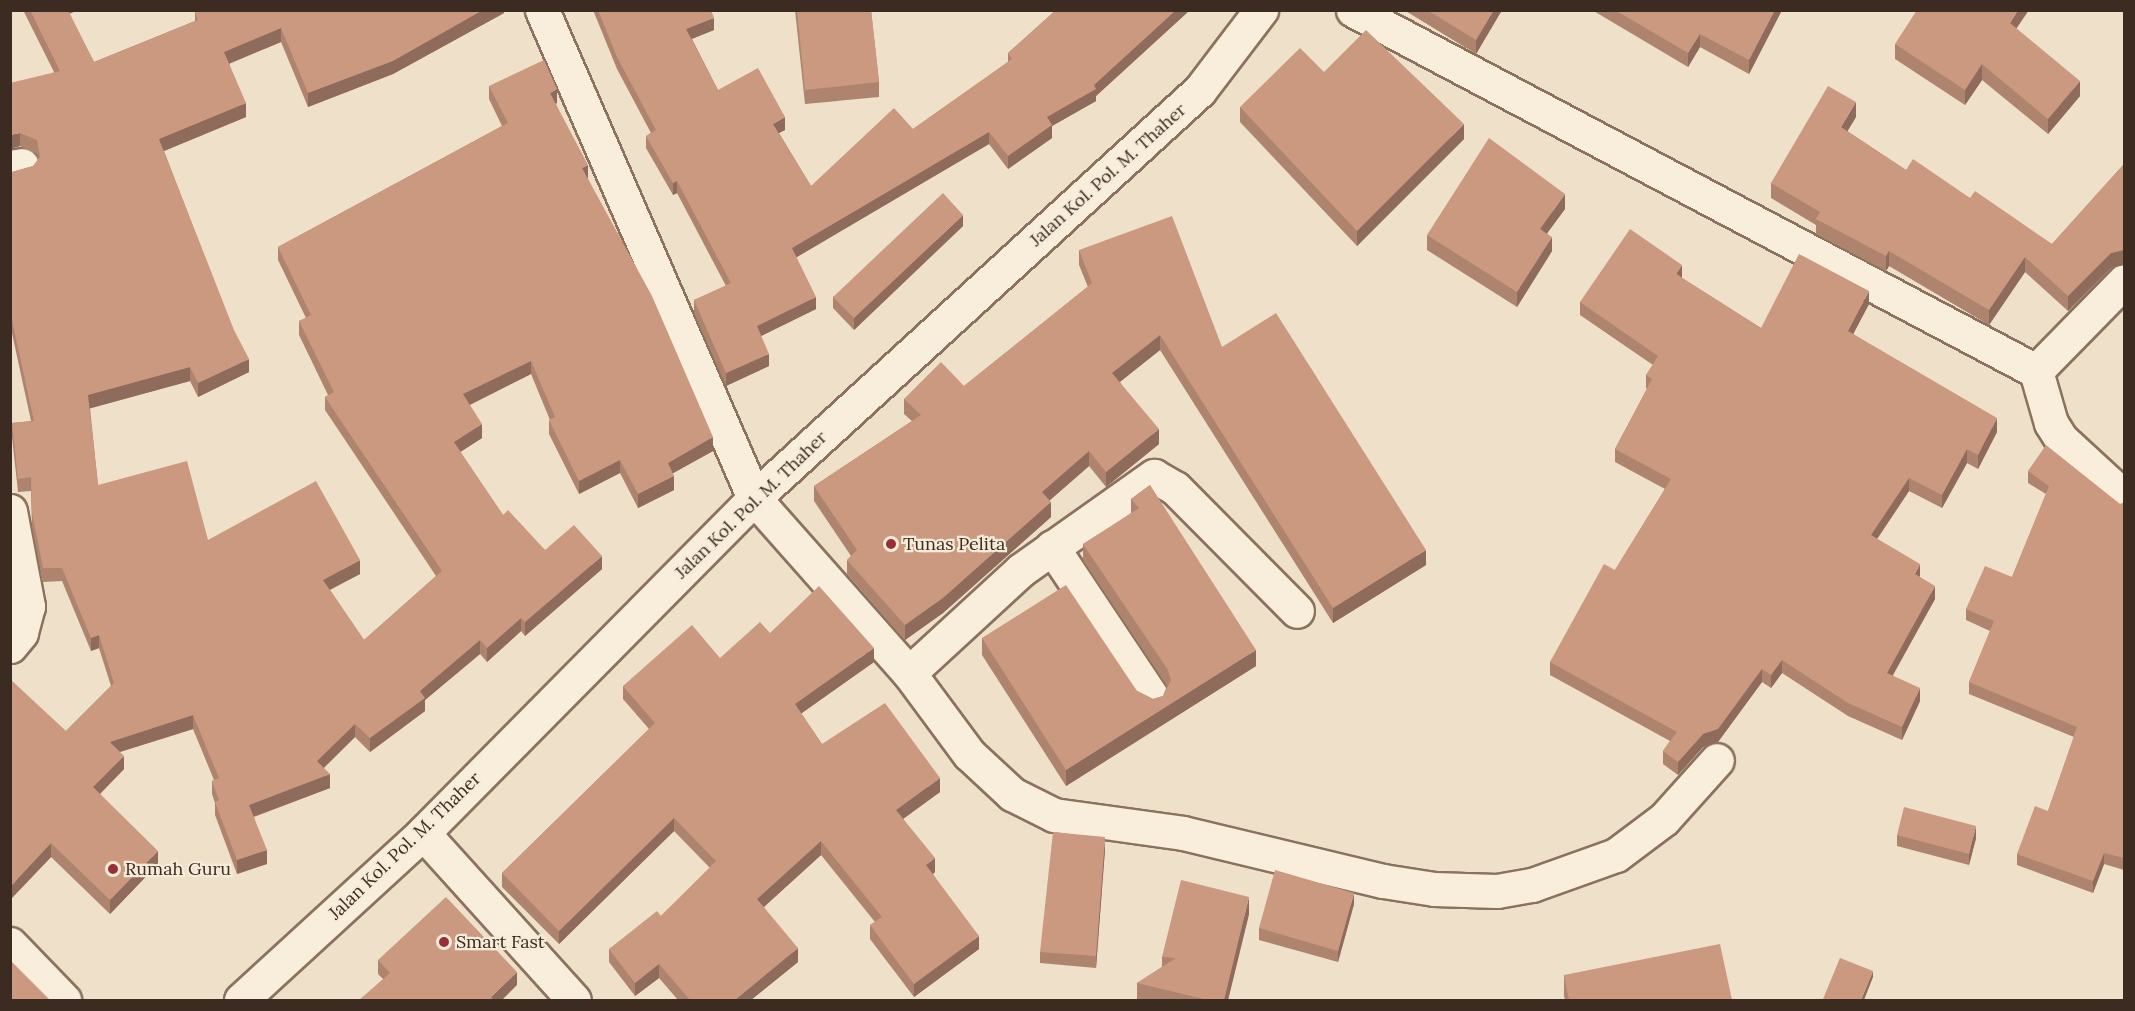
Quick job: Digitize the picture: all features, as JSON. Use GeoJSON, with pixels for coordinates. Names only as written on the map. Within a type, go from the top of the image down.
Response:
{"type":"FeatureCollection","features":[{"type":"Feature","properties":{"kind":"street"},"geometry":{"type":"LineString","coordinates":[[543,10],[754,498],[909,673],[988,775],[1034,807],[1073,819],[1183,833],[1383,881],[1434,890],[1497,891],[1532,885],[1616,855],[1664,819],[1717,760]]}},
{"type":"Feature","properties":{"kind":"street","name":"Jalan Kol. Pol. M. Thaher"},"geometry":{"type":"LineString","coordinates":[[259,994],[423,833],[754,498],[1200,90],[1261,10]]}},
{"type":"Feature","properties":{"kind":"street"},"geometry":{"type":"LineString","coordinates":[[1353,10],[2036,371],[2051,423],[2061,439],[2124,497]]}},
{"type":"Feature","properties":{"kind":"street"},"geometry":{"type":"LineString","coordinates":[[2036,371],[2124,280]]}},
{"type":"Feature","properties":{"kind":"street"},"geometry":{"type":"LineString","coordinates":[[909,673],[1021,570],[1144,480],[1161,478],[1297,611]]}},
{"type":"Feature","properties":{"kind":"street"},"geometry":{"type":"LineString","coordinates":[[10,511],[28,606],[21,633],[10,646]]}},
{"type":"Feature","properties":{"kind":"street"},"geometry":{"type":"LineString","coordinates":[[1052,547],[1152,698]]}},
{"type":"Feature","properties":{"kind":"street"},"geometry":{"type":"LineString","coordinates":[[423,833],[574,1000]]}},
{"type":"Feature","properties":{"kind":"street"},"geometry":{"type":"LineString","coordinates":[[10,944],[64,1000]]}},
{"type":"Feature","properties":{"kind":"building"},"geometry":{"type":"Polygon","coordinates":[[[30,10],[68,10],[94,62],[198,20],[195,12],[199,10],[483,10],[393,61],[308,93],[281,28],[224,52],[246,103],[159,139],[234,330],[249,359],[198,383],[190,367],[88,395],[98,485],[187,461],[208,540],[316,481],[360,560],[323,580],[364,640],[442,571],[325,397],[334,392],[299,321],[311,315],[278,247],[508,123],[489,86],[544,60],[557,89],[550,93],[588,165],[582,168],[652,296],[713,437],[668,463],[674,476],[638,494],[620,460],[579,481],[549,420],[555,417],[531,361],[463,394],[482,424],[454,442],[503,515],[508,510],[545,550],[574,525],[602,556],[525,622],[521,618],[487,648],[480,640],[420,691],[425,698],[370,738],[355,724],[317,761],[330,774],[249,805],[267,850],[237,860],[215,802],[219,800],[212,781],[219,778],[193,715],[110,742],[124,756],[93,787],[158,851],[110,900],[51,843],[10,887],[10,679],[66,731],[114,683],[99,635],[91,638],[62,568],[43,568],[32,513],[31,477],[18,479],[12,423],[34,421],[10,311],[10,171],[33,166],[40,157],[37,140],[20,133],[10,135],[10,83],[60,71],[30,10]]]}},
{"type":"Feature","properties":{"kind":"building"},"geometry":{"type":"Polygon","coordinates":[[[598,10],[711,10],[714,18],[686,29],[718,90],[758,68],[785,117],[773,124],[811,186],[894,108],[913,129],[1012,59],[1008,53],[1056,10],[1176,10],[1094,85],[1096,89],[1047,117],[1052,125],[1008,156],[989,132],[792,248],[816,297],[757,326],[769,354],[726,373],[694,300],[731,283],[677,181],[673,183],[646,136],[656,130],[617,57],[598,10]]]}},
{"type":"Feature","properties":{"kind":"building"},"geometry":{"type":"Polygon","coordinates":[[[797,10],[871,10],[879,82],[805,90],[797,10]]]}},
{"type":"Feature","properties":{"kind":"building"},"geometry":{"type":"Polygon","coordinates":[[[1427,10],[1494,10],[1476,40],[1427,10]]]}},
{"type":"Feature","properties":{"kind":"building"},"geometry":{"type":"Polygon","coordinates":[[[1615,10],[1775,10],[1749,60],[1700,34],[1688,53],[1615,10]]]}},
{"type":"Feature","properties":{"kind":"building"},"geometry":{"type":"Polygon","coordinates":[[[1917,10],[2018,10],[2010,23],[2080,81],[2048,119],[1982,64],[1965,90],[1895,44],[1917,10]]]}},
{"type":"Feature","properties":{"kind":"building"},"geometry":{"type":"Polygon","coordinates":[[[1366,30],[1464,124],[1357,231],[1240,107],[1300,48],[1324,72],[1366,30]]]}},
{"type":"Feature","properties":{"kind":"building"},"geometry":{"type":"Polygon","coordinates":[[[1828,86],[1856,102],[1841,127],[1906,170],[1913,159],[1970,198],[1975,191],[2052,244],[2124,164],[2124,250],[2111,253],[2068,296],[2025,257],[1989,310],[1889,251],[1886,256],[1816,219],[1820,212],[1771,183],[1828,86]]]}},
{"type":"Feature","properties":{"kind":"building"},"geometry":{"type":"Polygon","coordinates":[[[1489,138],[1565,194],[1540,229],[1552,237],[1517,292],[1427,235],[1489,138]]]}},
{"type":"Feature","properties":{"kind":"building"},"geometry":{"type":"Polygon","coordinates":[[[943,193],[963,215],[854,318],[833,297],[943,193]]]}},
{"type":"Feature","properties":{"kind":"building"},"geometry":{"type":"Polygon","coordinates":[[[1172,216],[1222,347],[1276,313],[1426,550],[1333,608],[1160,335],[1112,373],[1159,429],[1106,472],[1089,451],[1042,492],[1051,502],[943,598],[905,625],[847,560],[857,550],[814,486],[921,415],[904,399],[941,362],[964,386],[1092,283],[1079,250],[1172,216]]]}},
{"type":"Feature","properties":{"kind":"building"},"geometry":{"type":"Polygon","coordinates":[[[1630,229],[1682,265],[1676,274],[1761,328],[1799,254],[1869,291],[1848,331],[1997,418],[1978,455],[1967,449],[1942,495],[1909,478],[1871,535],[1920,564],[1915,574],[1935,586],[1887,673],[1920,688],[1902,727],[1848,703],[1782,660],[1771,675],[1762,669],[1718,729],[1703,734],[1678,762],[1663,751],[1677,732],[1550,662],[1604,564],[1615,570],[1671,479],[1615,449],[1652,379],[1646,375],[1658,356],[1580,302],[1630,229]]]}},
{"type":"Feature","properties":{"kind":"building"},"geometry":{"type":"Polygon","coordinates":[[[2046,445],[2120,504],[2124,503],[2124,858],[2104,853],[2093,881],[2017,854],[2035,806],[2048,811],[2077,727],[1969,682],[1994,621],[1966,609],[1985,566],[2012,577],[2049,486],[2028,471],[2046,445]]]}},
{"type":"Feature","properties":{"kind":"building"},"geometry":{"type":"Polygon","coordinates":[[[1150,485],[1256,650],[1066,770],[982,638],[1066,585],[1137,691],[1153,699],[1163,696],[1171,680],[1168,670],[1083,544],[1139,508],[1131,499],[1150,485]]]}},
{"type":"Feature","properties":{"kind":"building"},"geometry":{"type":"Polygon","coordinates":[[[819,586],[874,648],[795,704],[822,744],[885,703],[940,778],[896,810],[935,858],[926,865],[979,936],[914,984],[870,925],[882,917],[821,841],[757,899],[798,948],[735,1000],[690,1000],[659,964],[635,983],[609,949],[657,911],[661,916],[716,861],[674,818],[559,931],[502,873],[655,723],[623,686],[692,625],[720,658],[760,622],[770,633],[819,586]]]}},
{"type":"Feature","properties":{"kind":"building"},"geometry":{"type":"Polygon","coordinates":[[[1904,807],[1976,826],[1969,854],[1897,835],[1904,807]]]}},
{"type":"Feature","properties":{"kind":"building"},"geometry":{"type":"Polygon","coordinates":[[[1053,832],[1105,837],[1096,956],[1040,952],[1053,832]]]}},
{"type":"Feature","properties":{"kind":"building"},"geometry":{"type":"Polygon","coordinates":[[[1275,870],[1354,893],[1338,951],[1259,928],[1275,870]]]}},
{"type":"Feature","properties":{"kind":"building"},"geometry":{"type":"Polygon","coordinates":[[[1181,880],[1249,897],[1224,1000],[1208,1000],[1137,983],[1176,958],[1162,957],[1181,880]]]}},
{"type":"Feature","properties":{"kind":"building","name":"Smart Fast"},"geometry":{"type":"Polygon","coordinates":[[[446,897],[517,972],[491,997],[494,1000],[359,1000],[390,973],[378,960],[446,897]]]}},
{"type":"Feature","properties":{"kind":"building"},"geometry":{"type":"Polygon","coordinates":[[[1720,944],[1732,1000],[1569,1000],[1564,975],[1720,944]]]}},
{"type":"Feature","properties":{"kind":"building"},"geometry":{"type":"Polygon","coordinates":[[[1840,958],[1873,971],[1861,1000],[1823,999],[1840,958]]]}},
{"type":"Feature","properties":{"kind":"building"},"geometry":{"type":"Polygon","coordinates":[[[10,960],[50,1000],[10,1000],[10,960]]]}},
{"type":"Feature","properties":{"kind":"place","name":"Tunas Pelita"},"geometry":{"type":"Point","coordinates":[891,544]}},
{"type":"Feature","properties":{"kind":"place","name":"Rumah Guru"},"geometry":{"type":"Point","coordinates":[113,869]}},
{"type":"Feature","properties":{"kind":"place","name":"Smart Fast"},"geometry":{"type":"Point","coordinates":[444,942]}}]}
